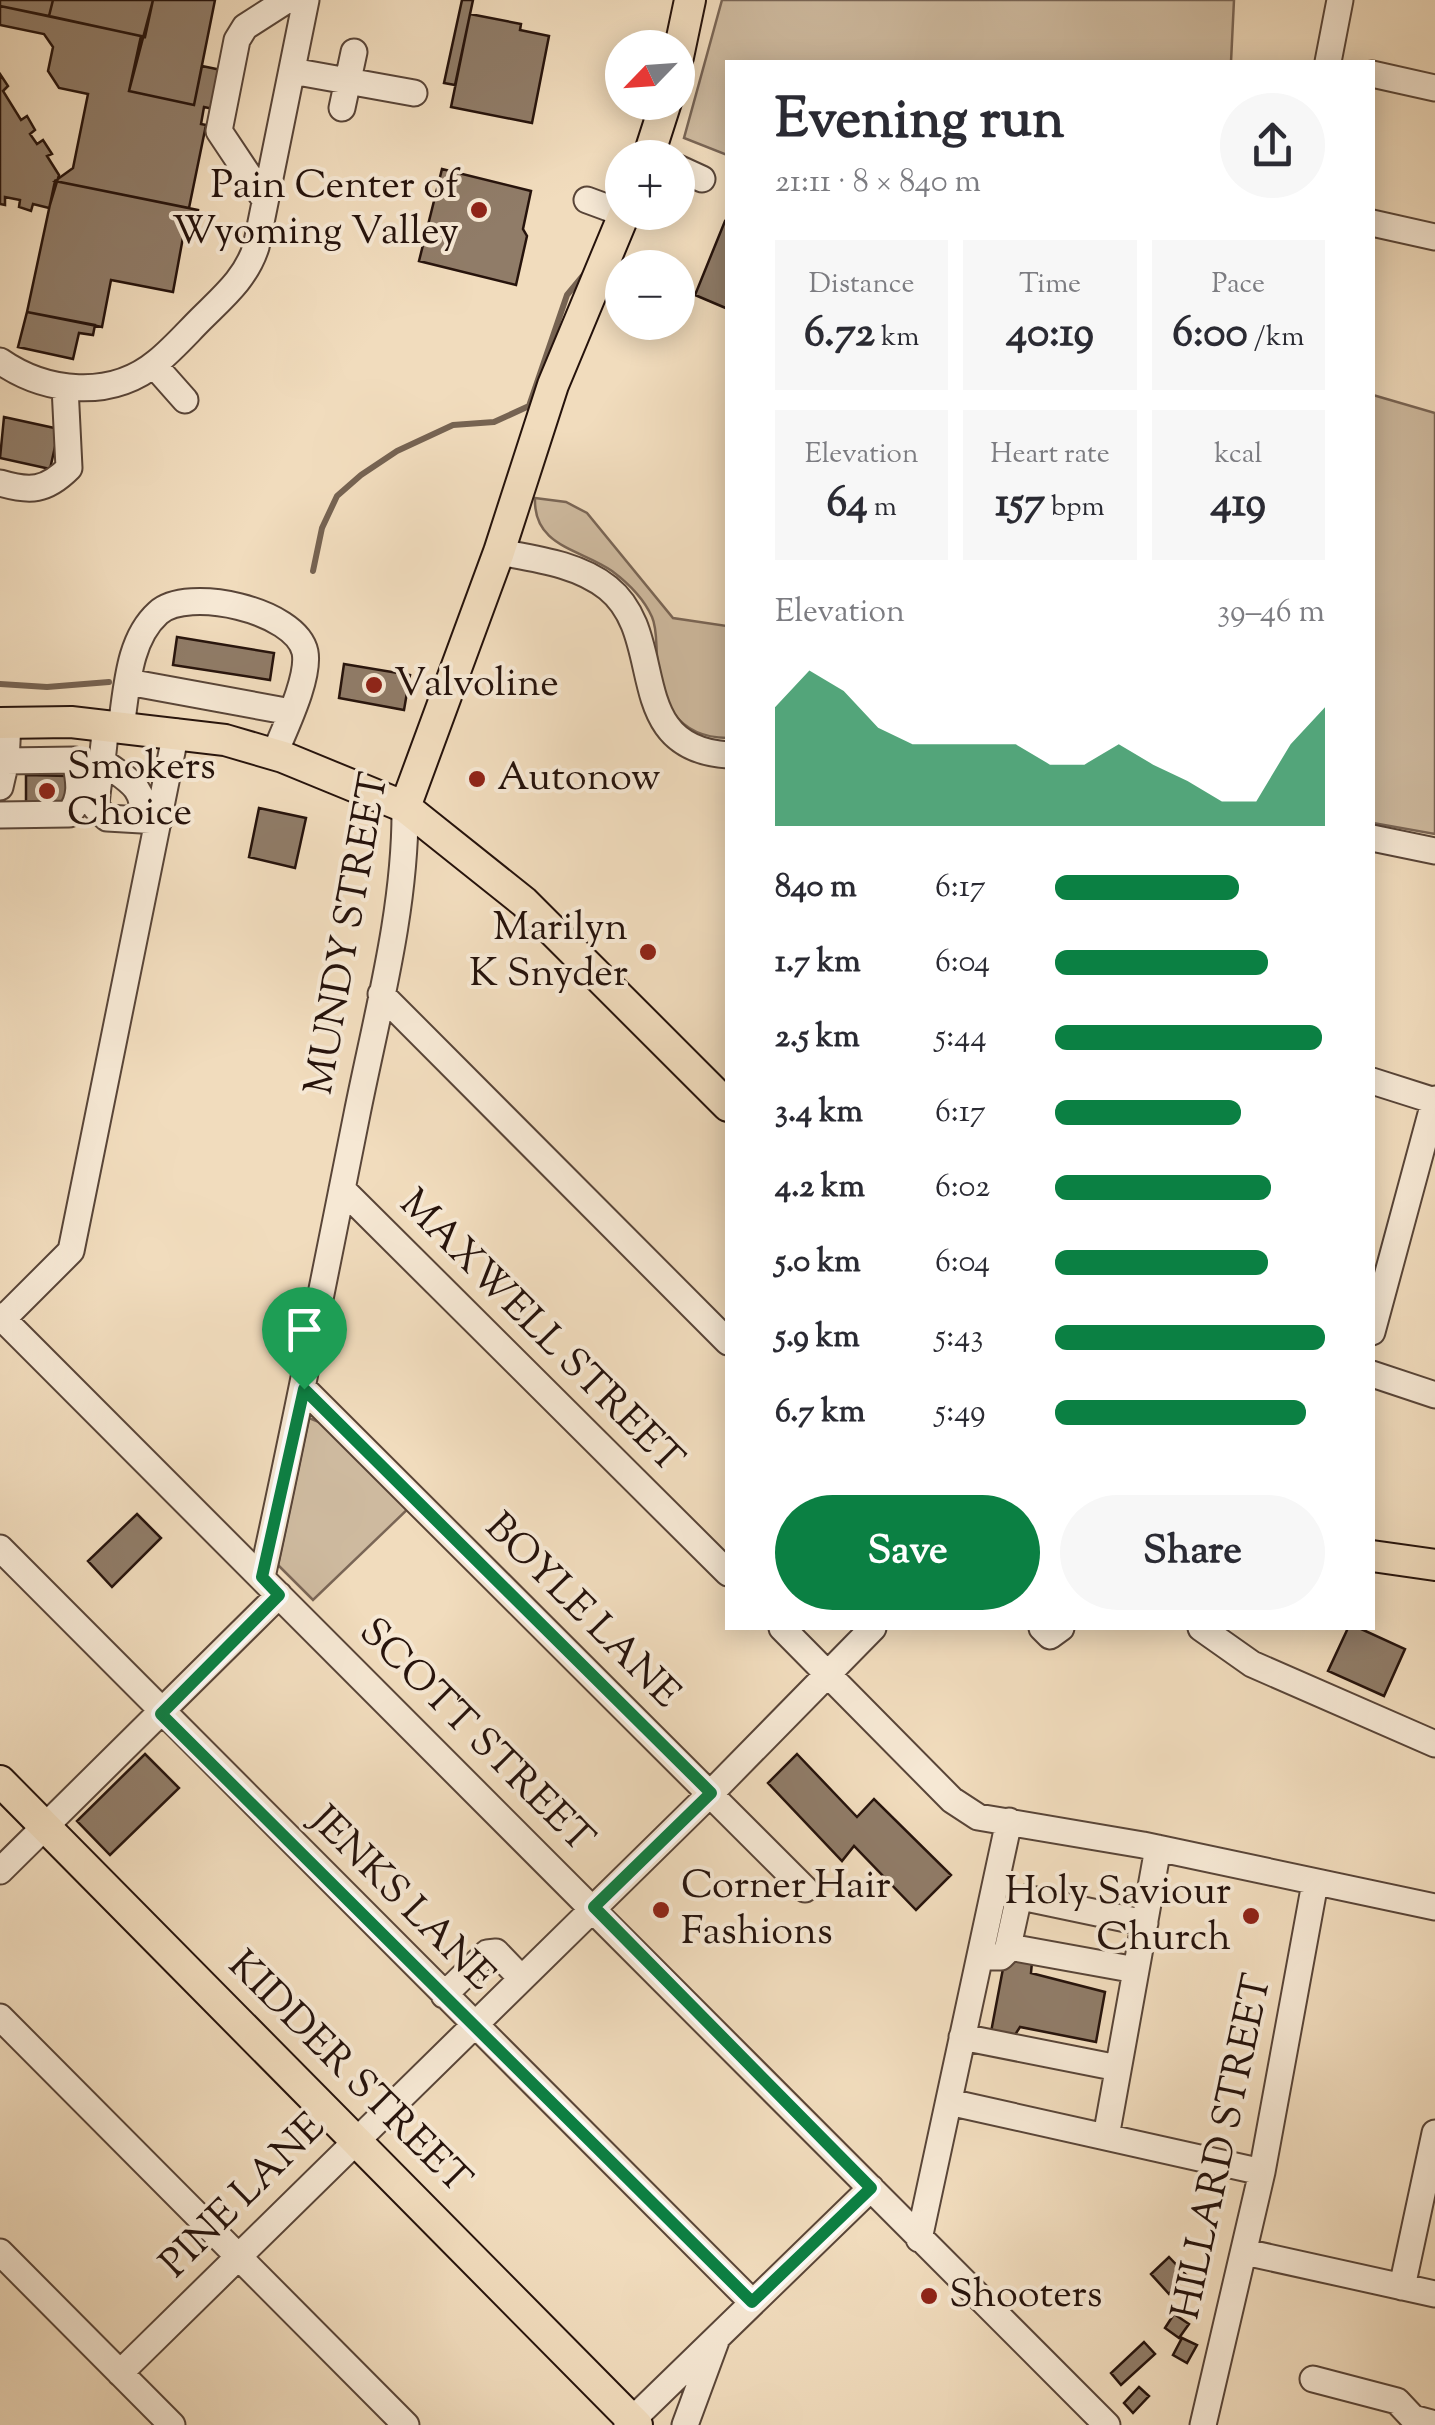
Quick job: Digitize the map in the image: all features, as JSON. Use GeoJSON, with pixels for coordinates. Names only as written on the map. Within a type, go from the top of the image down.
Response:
{"type":"FeatureCollection","features":[{"type":"Feature","properties":{"kind":"main road"},"geometry":{"type":"LineString","coordinates":[[684,30],[690,0]]}},
{"type":"Feature","properties":{"kind":"main road","name":"MUNDY STREET"},"geometry":{"type":"LineString","coordinates":[[405,806],[499,552],[553,385],[618,230]]}},
{"type":"Feature","properties":{"kind":"main road"},"geometry":{"type":"LineString","coordinates":[[4,723],[113,726],[226,740],[274,754],[405,806],[524,902],[725,1103]]}},
{"type":"Feature","properties":{"kind":"main road"},"geometry":{"type":"LineString","coordinates":[[1375,1556],[1435,1564]]}},
{"type":"Feature","properties":{"kind":"main road","name":"KIDDER STREET"},"geometry":{"type":"LineString","coordinates":[[0,1781],[632,2423]]}},
{"type":"Feature","properties":{"kind":"street"},"geometry":{"type":"LineString","coordinates":[[266,200],[218,131],[237,40],[245,27],[286,0]]}},
{"type":"Feature","properties":{"kind":"street"},"geometry":{"type":"LineString","coordinates":[[2,371],[65,387],[97,389],[154,365],[250,266],[306,0]]}},
{"type":"Feature","properties":{"kind":"street"},"geometry":{"type":"LineString","coordinates":[[1328,60],[1340,0]]}},
{"type":"Feature","properties":{"kind":"street"},"geometry":{"type":"LineString","coordinates":[[342,108],[354,52]]}},
{"type":"Feature","properties":{"kind":"street"},"geometry":{"type":"LineString","coordinates":[[292,71],[414,94]]}},
{"type":"Feature","properties":{"kind":"street"},"geometry":{"type":"LineString","coordinates":[[1375,75],[1435,88]]}},
{"type":"Feature","properties":{"kind":"street"},"geometry":{"type":"LineString","coordinates":[[695,176],[702,179]]}},
{"type":"Feature","properties":{"kind":"street"},"geometry":{"type":"LineString","coordinates":[[586,200],[605,206]]}},
{"type":"Feature","properties":{"kind":"street"},"geometry":{"type":"LineString","coordinates":[[1375,225],[1435,237]]}},
{"type":"Feature","properties":{"kind":"street"},"geometry":{"type":"LineString","coordinates":[[154,365],[185,400]]}},
{"type":"Feature","properties":{"kind":"street"},"geometry":{"type":"LineString","coordinates":[[0,483],[25,490],[46,487],[69,468],[65,387]]}},
{"type":"Feature","properties":{"kind":"street"},"geometry":{"type":"LineString","coordinates":[[499,552],[562,566],[608,588],[637,626],[651,698],[664,722],[680,740],[704,754],[725,755]]}},
{"type":"Feature","properties":{"kind":"street"},"geometry":{"type":"LineString","coordinates":[[151,819],[107,818],[96,808],[97,782],[141,635],[160,610],[197,600],[272,616],[290,627],[305,653],[291,712],[274,754]]}},
{"type":"Feature","properties":{"kind":"street"},"geometry":{"type":"LineString","coordinates":[[128,682],[291,712]]}},
{"type":"Feature","properties":{"kind":"street"},"geometry":{"type":"LineString","coordinates":[[0,788],[6,761],[4,723]]}},
{"type":"Feature","properties":{"kind":"street"},"geometry":{"type":"LineString","coordinates":[[2,1318],[71,1250],[151,819],[176,732]]}},
{"type":"Feature","properties":{"kind":"street"},"geometry":{"type":"LineString","coordinates":[[0,816],[70,814],[77,804],[80,786],[76,760],[6,761]]}},
{"type":"Feature","properties":{"kind":"street"},"geometry":{"type":"LineString","coordinates":[[105,764],[138,785],[151,819]]}},
{"type":"Feature","properties":{"kind":"street","name":"MUNDY STREET"},"geometry":{"type":"LineString","coordinates":[[271,1586],[304,1389],[406,855],[405,806]]}},
{"type":"Feature","properties":{"kind":"street"},"geometry":{"type":"LineString","coordinates":[[1375,839],[1435,851]]}},
{"type":"Feature","properties":{"kind":"street"},"geometry":{"type":"LineString","coordinates":[[381,994],[725,1339]]}},
{"type":"Feature","properties":{"kind":"street"},"geometry":{"type":"LineString","coordinates":[[1375,1082],[1435,1100],[1428,1155],[1375,1323]]}},
{"type":"Feature","properties":{"kind":"street","name":"MAXWELL STREET"},"geometry":{"type":"LineString","coordinates":[[342,1189],[725,1570]]}},
{"type":"Feature","properties":{"kind":"street","name":"SCOTT STREET"},"geometry":{"type":"LineString","coordinates":[[2,1318],[1107,2425]]}},
{"type":"Feature","properties":{"kind":"street"},"geometry":{"type":"LineString","coordinates":[[1375,1375],[1435,1395]]}},
{"type":"Feature","properties":{"kind":"street","name":"BOYLE LANE"},"geometry":{"type":"LineString","coordinates":[[304,1389],[804,1888]]}},
{"type":"Feature","properties":{"kind":"street","name":"JENKS LANE"},"geometry":{"type":"LineString","coordinates":[[0,1548],[161,1714],[479,2018],[752,2302]]}},
{"type":"Feature","properties":{"kind":"street"},"geometry":{"type":"LineString","coordinates":[[0,1871],[161,1714],[271,1586]]}},
{"type":"Feature","properties":{"kind":"street"},"geometry":{"type":"LineString","coordinates":[[784,1630],[952,1800],[978,1817],[1158,1848],[1435,1906]]}},
{"type":"Feature","properties":{"kind":"street","name":"PINE LANE"},"geometry":{"type":"LineString","coordinates":[[120,2374],[711,1793],[871,1630]]}},
{"type":"Feature","properties":{"kind":"street"},"geometry":{"type":"LineString","coordinates":[[1205,1630],[1252,1664],[1435,1744]]}},
{"type":"Feature","properties":{"kind":"street"},"geometry":{"type":"LineString","coordinates":[[919,2239],[1009,1821]]}},
{"type":"Feature","properties":{"kind":"street"},"geometry":{"type":"LineString","coordinates":[[1106,2137],[1158,1848]]}},
{"type":"Feature","properties":{"kind":"street","name":"HILLARD STREET"},"geometry":{"type":"LineString","coordinates":[[1202,2425],[1262,2172],[1315,1883]]}},
{"type":"Feature","properties":{"kind":"street"},"geometry":{"type":"LineString","coordinates":[[980,1956],[1001,1957],[1008,1947],[1018,1901],[1026,1898],[1144,1923]]}},
{"type":"Feature","properties":{"kind":"street"},"geometry":{"type":"LineString","coordinates":[[1008,1947],[1136,1970]]}},
{"type":"Feature","properties":{"kind":"street"},"geometry":{"type":"LineString","coordinates":[[450,1989],[487,1953],[496,1952],[521,1978]]}},
{"type":"Feature","properties":{"kind":"street"},"geometry":{"type":"LineString","coordinates":[[0,2017],[406,2425]]}},
{"type":"Feature","properties":{"kind":"street"},"geometry":{"type":"LineString","coordinates":[[962,2037],[1118,2068]]}},
{"type":"Feature","properties":{"kind":"street"},"geometry":{"type":"LineString","coordinates":[[949,2102],[1262,2172]]}},
{"type":"Feature","properties":{"kind":"street"},"geometry":{"type":"LineString","coordinates":[[1402,2286],[1435,2133]]}},
{"type":"Feature","properties":{"kind":"street"},"geometry":{"type":"LineString","coordinates":[[632,2423],[871,2188]]}},
{"type":"Feature","properties":{"kind":"street"},"geometry":{"type":"LineString","coordinates":[[0,2252],[172,2425]]}},
{"type":"Feature","properties":{"kind":"street"},"geometry":{"type":"LineString","coordinates":[[1245,2252],[1435,2294]]}},
{"type":"Feature","properties":{"kind":"street"},"geometry":{"type":"LineString","coordinates":[[686,2425],[717,2337]]}},
{"type":"Feature","properties":{"kind":"street"},"geometry":{"type":"LineString","coordinates":[[1313,2378],[1397,2401],[1413,2418],[1435,2424]]}},
{"type":"Feature","properties":{"kind":"shaded area"},"geometry":{"type":"Polygon","coordinates":[[[722,0],[1234,0],[1231,60],[725,60],[725,154],[684,138],[689,120],[695,120],[695,98],[722,0]]]}},
{"type":"Feature","properties":{"kind":"shaded area"},"geometry":{"type":"Polygon","coordinates":[[[1375,396],[1435,413],[1435,834],[1375,823],[1375,396]]]}},
{"type":"Feature","properties":{"kind":"shaded area"},"geometry":{"type":"Polygon","coordinates":[[[535,498],[566,502],[587,513],[673,618],[725,626],[725,738],[695,731],[674,714],[662,688],[652,617],[630,586],[612,571],[550,537],[536,514],[535,498]]]}},
{"type":"Feature","properties":{"kind":"shaded area"},"geometry":{"type":"Polygon","coordinates":[[[309,1418],[339,1430],[412,1505],[313,1600],[278,1565],[309,1418]]]}},
{"type":"Feature","properties":{"kind":"building"},"geometry":{"type":"Polygon","coordinates":[[[0,0],[53,0],[49,16],[0,6],[0,0]]]}},
{"type":"Feature","properties":{"kind":"building"},"geometry":{"type":"Polygon","coordinates":[[[53,0],[153,0],[145,37],[49,16],[53,0]]]}},
{"type":"Feature","properties":{"kind":"building"},"geometry":{"type":"Polygon","coordinates":[[[153,0],[215,0],[194,105],[129,91],[153,0]]]}},
{"type":"Feature","properties":{"kind":"building"},"geometry":{"type":"Polygon","coordinates":[[[462,0],[473,0],[455,85],[444,83],[462,0]]]}},
{"type":"Feature","properties":{"kind":"building"},"geometry":{"type":"Polygon","coordinates":[[[0,6],[141,36],[129,91],[194,105],[202,66],[226,71],[218,110],[204,107],[201,124],[206,125],[189,208],[55,181],[73,168],[88,94],[59,88],[48,71],[53,47],[44,34],[0,25],[0,6]]]}},
{"type":"Feature","properties":{"kind":"building"},"geometry":{"type":"Polygon","coordinates":[[[470,14],[521,24],[520,30],[549,36],[532,123],[451,107],[470,14]]]}},
{"type":"Feature","properties":{"kind":"building"},"geometry":{"type":"Polygon","coordinates":[[[0,74],[8,86],[3,91],[21,120],[27,116],[35,130],[30,134],[37,144],[43,140],[52,154],[47,156],[59,175],[49,208],[33,204],[31,211],[19,207],[20,200],[5,197],[5,205],[0,204],[0,74]]]}},
{"type":"Feature","properties":{"kind":"building","name":"Pain Center of Wyoming Valley"},"geometry":{"type":"Polygon","coordinates":[[[442,169],[531,191],[523,229],[527,236],[516,285],[419,261],[442,169]]]}},
{"type":"Feature","properties":{"kind":"building"},"geometry":{"type":"Polygon","coordinates":[[[55,181],[198,210],[196,223],[186,221],[173,292],[111,280],[102,327],[27,312],[55,181]]]}},
{"type":"Feature","properties":{"kind":"building"},"geometry":{"type":"Polygon","coordinates":[[[725,221],[725,308],[695,295],[725,221]]]}},
{"type":"Feature","properties":{"kind":"building"},"geometry":{"type":"Polygon","coordinates":[[[27,312],[95,325],[93,335],[79,333],[73,359],[18,347],[27,312]]]}},
{"type":"Feature","properties":{"kind":"building"},"geometry":{"type":"Polygon","coordinates":[[[4,417],[59,429],[50,469],[0,458],[4,417]]]}},
{"type":"Feature","properties":{"kind":"building"},"geometry":{"type":"Polygon","coordinates":[[[177,637],[274,653],[270,680],[173,665],[177,637]]]}},
{"type":"Feature","properties":{"kind":"building"},"geometry":{"type":"Polygon","coordinates":[[[344,664],[410,675],[404,710],[339,698],[344,664]]]}},
{"type":"Feature","properties":{"kind":"building","name":"Smokers Choice"},"geometry":{"type":"Polygon","coordinates":[[[26,775],[68,776],[67,807],[26,806],[26,775]]]}},
{"type":"Feature","properties":{"kind":"building"},"geometry":{"type":"Polygon","coordinates":[[[259,808],[306,818],[295,868],[249,857],[259,808]]]}},
{"type":"Feature","properties":{"kind":"building"},"geometry":{"type":"Polygon","coordinates":[[[137,1514],[161,1538],[112,1587],[88,1561],[137,1514]]]}},
{"type":"Feature","properties":{"kind":"building"},"geometry":{"type":"Polygon","coordinates":[[[1347,1630],[1363,1630],[1405,1649],[1384,1696],[1328,1671],[1347,1630]]]}},
{"type":"Feature","properties":{"kind":"building"},"geometry":{"type":"Polygon","coordinates":[[[145,1754],[179,1788],[110,1855],[77,1821],[145,1754]]]}},
{"type":"Feature","properties":{"kind":"building"},"geometry":{"type":"Polygon","coordinates":[[[797,1754],[857,1817],[874,1799],[951,1875],[916,1910],[854,1846],[842,1861],[768,1783],[797,1754]]]}},
{"type":"Feature","properties":{"kind":"building"},"geometry":{"type":"Polygon","coordinates":[[[1005,1958],[1032,1962],[1031,1973],[1105,1992],[1096,2042],[1020,2027],[1013,2038],[991,2032],[1005,1958]]]}},
{"type":"Feature","properties":{"kind":"building"},"geometry":{"type":"Polygon","coordinates":[[[1169,2257],[1187,2276],[1169,2294],[1151,2274],[1169,2257]]]}},
{"type":"Feature","properties":{"kind":"building"},"geometry":{"type":"Polygon","coordinates":[[[1174,2314],[1189,2324],[1179,2338],[1165,2328],[1174,2314]]]}},
{"type":"Feature","properties":{"kind":"building"},"geometry":{"type":"Polygon","coordinates":[[[1182,2338],[1197,2345],[1187,2363],[1173,2355],[1182,2338]]]}},
{"type":"Feature","properties":{"kind":"building"},"geometry":{"type":"Polygon","coordinates":[[[1144,2342],[1155,2354],[1121,2385],[1111,2373],[1144,2342]]]}},
{"type":"Feature","properties":{"kind":"building"},"geometry":{"type":"Polygon","coordinates":[[[1139,2387],[1149,2396],[1133,2413],[1124,2403],[1139,2387]]]}},
{"type":"Feature","properties":{"kind":"waterway"},"geometry":{"type":"LineString","coordinates":[[313,571],[322,528],[337,496],[361,475],[397,451],[453,425],[494,422],[529,406],[567,295],[586,272]]}},
{"type":"Feature","properties":{"kind":"waterway"},"geometry":{"type":"LineString","coordinates":[[0,684],[47,687],[109,682]]}},
{"type":"Feature","properties":{"kind":"place","name":"Pain Center of Wyoming Valley"},"geometry":{"type":"Point","coordinates":[479,210]}},
{"type":"Feature","properties":{"kind":"place","name":"Valvoline"},"geometry":{"type":"Point","coordinates":[374,685]}},
{"type":"Feature","properties":{"kind":"place","name":"Autonow"},"geometry":{"type":"Point","coordinates":[477,779]}},
{"type":"Feature","properties":{"kind":"place","name":"Smokers Choice"},"geometry":{"type":"Point","coordinates":[47,791]}},
{"type":"Feature","properties":{"kind":"place","name":"Marilyn K Snyder"},"geometry":{"type":"Point","coordinates":[648,952]}},
{"type":"Feature","properties":{"kind":"place","name":"Corner Hair Fashions"},"geometry":{"type":"Point","coordinates":[661,1910]}},
{"type":"Feature","properties":{"kind":"place","name":"Holy Saviour Church"},"geometry":{"type":"Point","coordinates":[1251,1916]}},
{"type":"Feature","properties":{"kind":"place","name":"Shooters"},"geometry":{"type":"Point","coordinates":[929,2296]}},
{"type":"Feature","properties":{"kind":"route"},"geometry":{"type":"LineString","coordinates":[[304,1389],[711,1793],[594,1907],[871,2188],[752,2302],[161,1714],[279,1595],[262,1577],[304,1389]]}}]}
